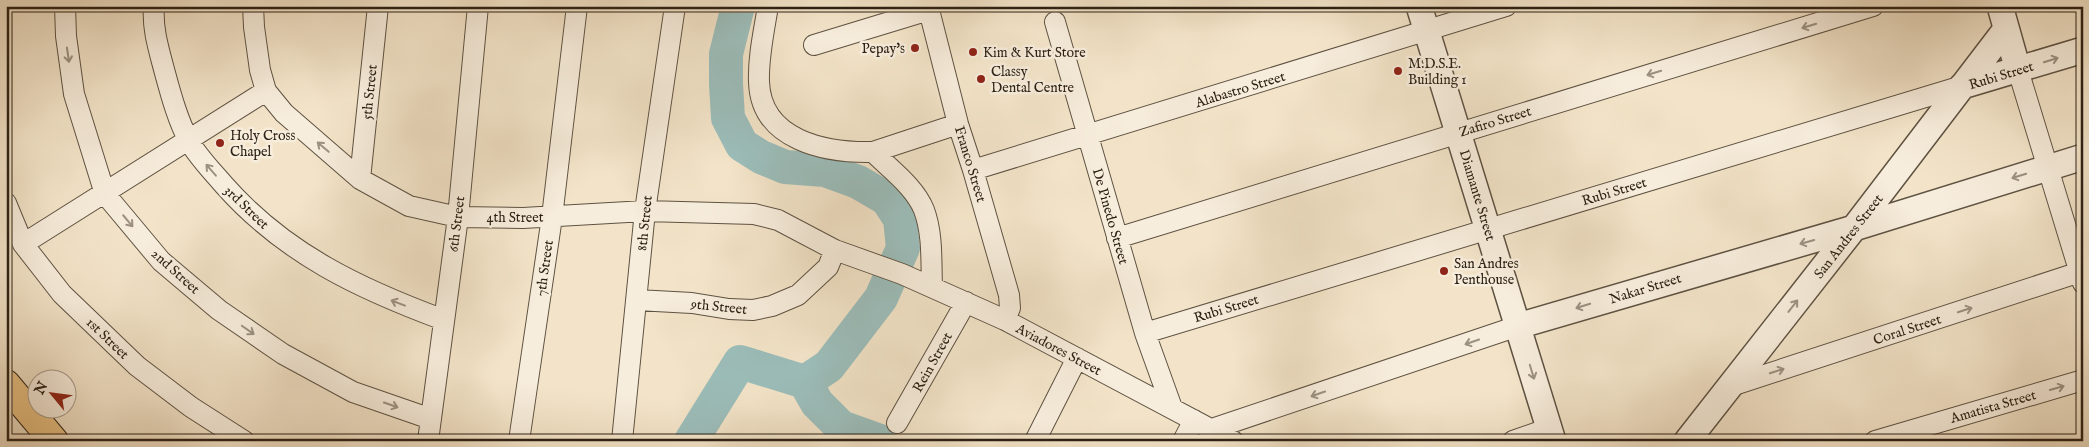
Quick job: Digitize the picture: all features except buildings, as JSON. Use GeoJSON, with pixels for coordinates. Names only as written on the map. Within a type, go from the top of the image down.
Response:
{"type":"FeatureCollection","features":[{"type":"Feature","properties":{"kind":"highway"},"geometry":{"type":"LineString","coordinates":[[6,384],[54,441]]}},
{"type":"Feature","properties":{"kind":"street","name":"2nd Street"},"geometry":{"type":"LineString","coordinates":[[65,6],[66,36],[74,94],[105,194],[161,261],[219,310],[283,354],[353,392],[431,419]]}},
{"type":"Feature","properties":{"kind":"street","name":"3rd Street"},"geometry":{"type":"LineString","coordinates":[[154,6],[153,24],[170,91],[188,140],[242,205],[283,240],[334,273],[386,298],[444,320]]}},
{"type":"Feature","properties":{"kind":"street","name":"4th Street"},"geometry":{"type":"LineString","coordinates":[[253,6],[260,70],[266,91],[284,113],[360,178],[409,206],[458,217],[552,217],[645,211],[754,214],[778,220],[835,250],[881,266]]}},
{"type":"Feature","properties":{"kind":"street","name":"5th Street"},"geometry":{"type":"LineString","coordinates":[[360,178],[378,6]]}},
{"type":"Feature","properties":{"kind":"street","name":"6th Street"},"geometry":{"type":"LineString","coordinates":[[428,441],[458,217],[478,6]]}},
{"type":"Feature","properties":{"kind":"street","name":"7th Street"},"geometry":{"type":"LineString","coordinates":[[519,441],[552,217],[577,6]]}},
{"type":"Feature","properties":{"kind":"street","name":"8th Street"},"geometry":{"type":"LineString","coordinates":[[622,441],[645,211],[675,6]]}},
{"type":"Feature","properties":{"kind":"street"},"geometry":{"type":"LineString","coordinates":[[768,6],[761,52],[759,84],[762,100],[770,117],[784,132],[816,146],[851,152],[873,152],[958,124]]}},
{"type":"Feature","properties":{"kind":"street","name":"Diamante Street"},"geometry":{"type":"LineString","coordinates":[[1420,6],[1552,435]]}},
{"type":"Feature","properties":{"kind":"street","name":"Alabastro Street"},"geometry":{"type":"LineString","coordinates":[[973,170],[1428,32],[1506,6]]}},
{"type":"Feature","properties":{"kind":"street","name":"Zafiro Street"},"geometry":{"type":"LineString","coordinates":[[1117,238],[1873,6]]}},
{"type":"Feature","properties":{"kind":"street"},"geometry":{"type":"LineString","coordinates":[[814,45],[929,8]]}},
{"type":"Feature","properties":{"kind":"street","name":"Franco Street"},"geometry":{"type":"LineString","coordinates":[[929,8],[958,124],[1009,294],[1010,308],[1005,320]]}},
{"type":"Feature","properties":{"kind":"street"},"geometry":{"type":"LineString","coordinates":[[2003,18],[2082,276]]}},
{"type":"Feature","properties":{"kind":"street","name":"San Andres Street"},"geometry":{"type":"LineString","coordinates":[[1687,441],[1854,228],[1962,86],[2003,18]]}},
{"type":"Feature","properties":{"kind":"street","name":"De Pinedo Street"},"geometry":{"type":"LineString","coordinates":[[1055,22],[1145,333],[1172,408]]}},
{"type":"Feature","properties":{"kind":"street","name":"Rubi Street"},"geometry":{"type":"LineString","coordinates":[[1145,333],[2083,50]]}},
{"type":"Feature","properties":{"kind":"street"},"geometry":{"type":"LineString","coordinates":[[23,244],[266,91]]}},
{"type":"Feature","properties":{"kind":"street"},"geometry":{"type":"LineString","coordinates":[[873,152],[899,177],[924,210],[931,247],[932,287]]}},
{"type":"Feature","properties":{"kind":"street","name":"Nakar Street"},"geometry":{"type":"LineString","coordinates":[[1212,429],[1518,326],[1854,228],[2083,157]]}},
{"type":"Feature","properties":{"kind":"street","name":"1st Street"},"geometry":{"type":"LineString","coordinates":[[6,203],[23,244],[62,294],[137,366],[191,407],[244,441]]}},
{"type":"Feature","properties":{"kind":"street","name":"9th Street"},"geometry":{"type":"LineString","coordinates":[[637,300],[692,303],[729,309],[753,310],[772,306],[798,295],[828,268],[835,250]]}},
{"type":"Feature","properties":{"kind":"street","name":"Aviadores Street"},"geometry":{"type":"LineString","coordinates":[[881,266],[1005,320],[1233,441]]}},
{"type":"Feature","properties":{"kind":"street","name":"Coral Street"},"geometry":{"type":"LineString","coordinates":[[1730,386],[2082,276]]}},
{"type":"Feature","properties":{"kind":"street","name":"Rein Street"},"geometry":{"type":"LineString","coordinates":[[898,423],[966,302]]}},
{"type":"Feature","properties":{"kind":"street"},"geometry":{"type":"LineString","coordinates":[[1035,441],[1077,358]]}},
{"type":"Feature","properties":{"kind":"street","name":"Amatista Street"},"geometry":{"type":"LineString","coordinates":[[1875,441],[2083,380]]}},
{"type":"Feature","properties":{"kind":"street"},"geometry":{"type":"LineString","coordinates":[[1183,441],[1194,420]]}},
{"type":"Feature","properties":{"kind":"street"},"geometry":{"type":"LineString","coordinates":[[1513,441],[1552,435]]}},
{"type":"Feature","properties":{"kind":"waterway"},"geometry":{"type":"LineString","coordinates":[[738,6],[726,54],[726,84],[728,118],[742,145],[761,157],[785,167],[825,170],[858,182],[887,199],[900,219],[903,248],[881,298],[829,366],[805,382]]}},
{"type":"Feature","properties":{"kind":"waterway"},"geometry":{"type":"LineString","coordinates":[[691,441],[740,362],[805,382]]}},
{"type":"Feature","properties":{"kind":"waterway"},"geometry":{"type":"LineString","coordinates":[[805,382],[817,403],[841,427],[880,441]]}},
{"type":"Feature","properties":{"kind":"place","name":"Pepay's"},"geometry":{"type":"Point","coordinates":[915,48]}},
{"type":"Feature","properties":{"kind":"place","name":"Kim & Kurt Store"},"geometry":{"type":"Point","coordinates":[973,52]}},
{"type":"Feature","properties":{"kind":"place","name":"M.D.S.E. Building 1"},"geometry":{"type":"Point","coordinates":[1398,71]}},
{"type":"Feature","properties":{"kind":"place","name":"Classy Dental Centre"},"geometry":{"type":"Point","coordinates":[981,79]}},
{"type":"Feature","properties":{"kind":"place","name":"Holy Cross Chapel"},"geometry":{"type":"Point","coordinates":[220,143]}},
{"type":"Feature","properties":{"kind":"place","name":"San Andres Penthouse"},"geometry":{"type":"Point","coordinates":[1444,271]}}]}
